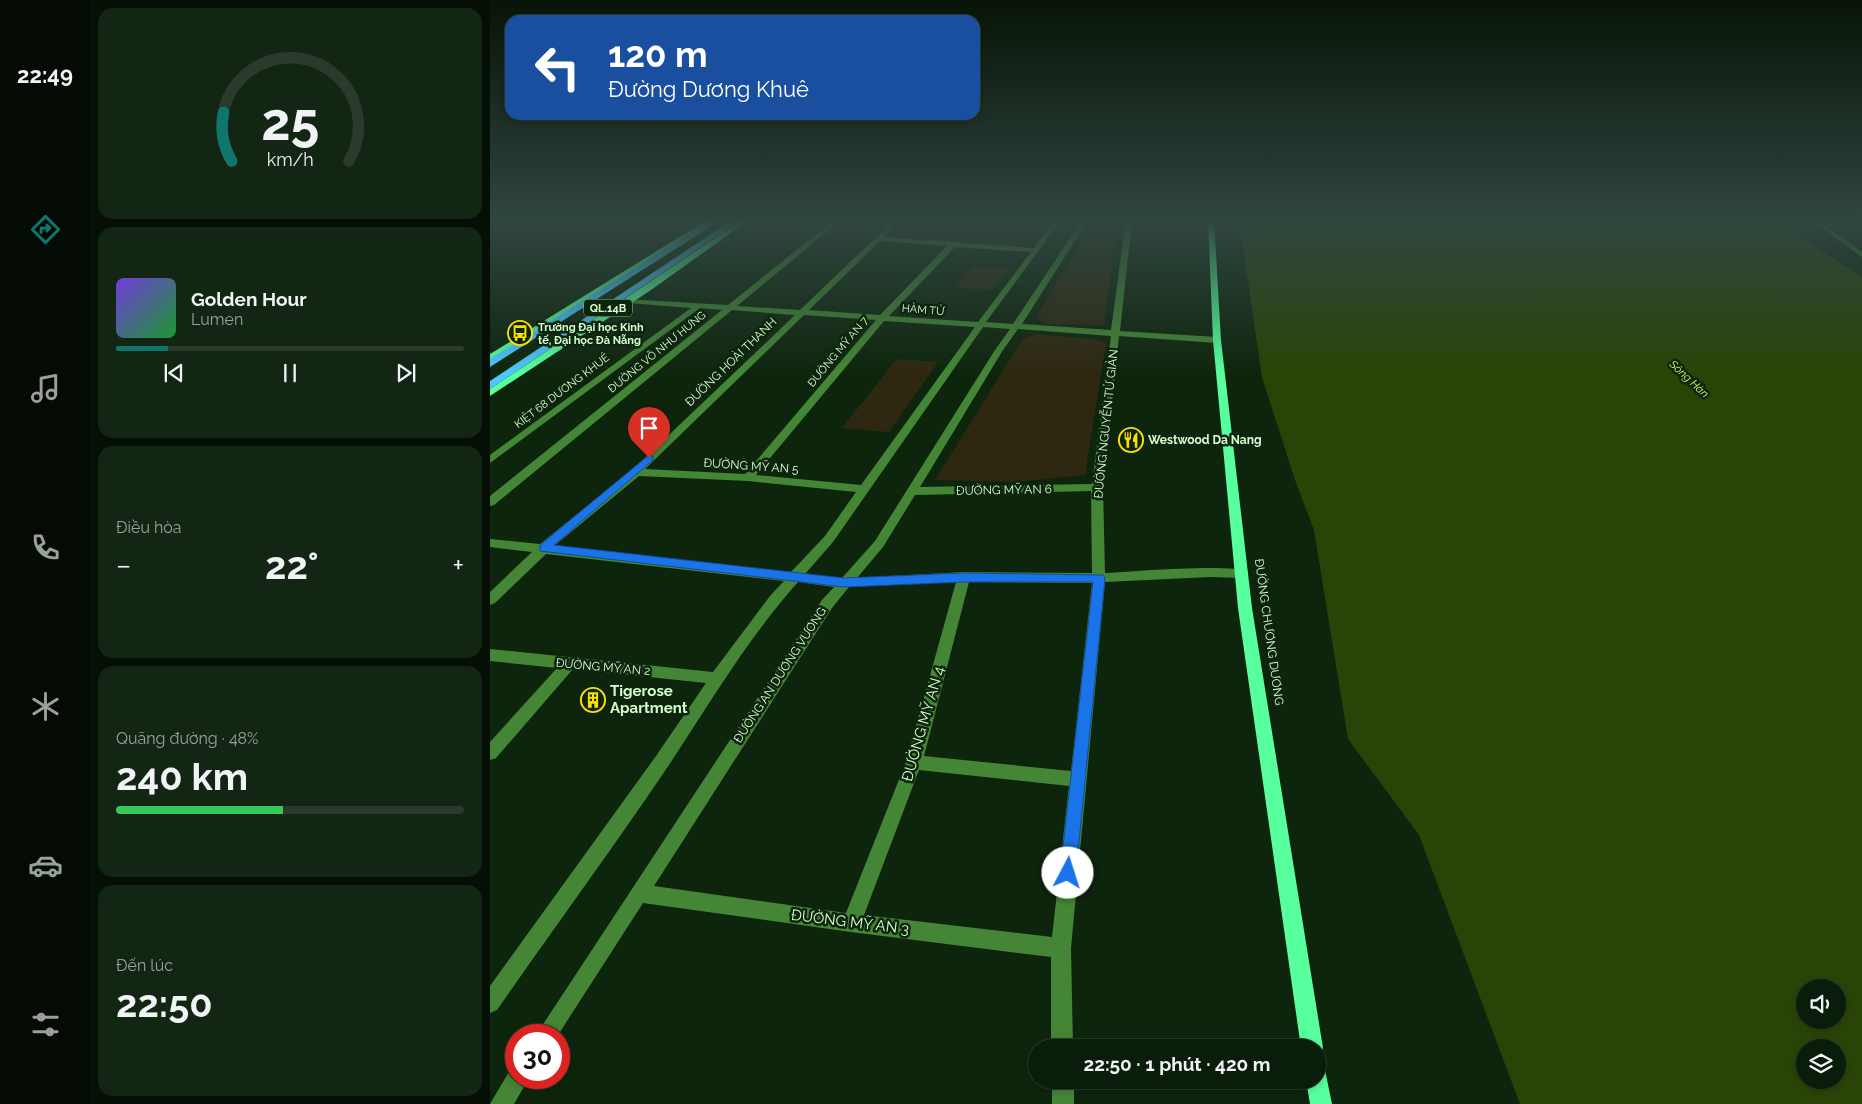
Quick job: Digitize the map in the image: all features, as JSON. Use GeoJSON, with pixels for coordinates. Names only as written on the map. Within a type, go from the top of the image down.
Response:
{"type":"FeatureCollection","features":[{"type":"Feature","properties":{"kind":"highway","name":"QL.14B"},"geometry":{"type":"LineString","coordinates":[[490,364],[633,272]]}},
{"type":"Feature","properties":{"kind":"highway","name":"QL.14B"},"geometry":{"type":"LineString","coordinates":[[490,386],[624,301],[665,272]]}},
{"type":"Feature","properties":{"kind":"main road"},"geometry":{"type":"LineString","coordinates":[[490,358],[631,272]]}},
{"type":"Feature","properties":{"kind":"main road"},"geometry":{"type":"LineString","coordinates":[[490,393],[668,272]]}},
{"type":"Feature","properties":{"kind":"main road","name":"ĐƯỜNG CHƯƠNG DƯƠNG"},"geometry":{"type":"LineString","coordinates":[[1214,272],[1217,340],[1247,618],[1311,1039]]}},
{"type":"Feature","properties":{"kind":"main road"},"geometry":{"type":"LineString","coordinates":[[1319,1089],[1321,1104]]}},
{"type":"Feature","properties":{"kind":"street","name":"ĐƯỜNG VÕ NHƯ HƯNG"},"geometry":{"type":"LineString","coordinates":[[490,502],[775,272]]}},
{"type":"Feature","properties":{"kind":"street","name":"ĐƯỜNG HOÀI THANH"},"geometry":{"type":"LineString","coordinates":[[490,600],[544,548],[636,472],[844,272]]}},
{"type":"Feature","properties":{"kind":"street","name":"ĐƯỜNG MỸ AN 7"},"geometry":{"type":"LineString","coordinates":[[748,478],[882,318],[927,272]]}},
{"type":"Feature","properties":{"kind":"street"},"geometry":{"type":"LineString","coordinates":[[490,1003],[662,760],[717,678],[793,578],[829,539],[979,325],[1019,272]]}},
{"type":"Feature","properties":{"kind":"street","name":"ĐƯỜNG AN DƯƠNG VƯƠNG"},"geometry":{"type":"LineString","coordinates":[[553,1024],[827,604],[879,544],[1052,272]]}},
{"type":"Feature","properties":{"kind":"street","name":"ĐƯỜNG NGUYỄN TỬ GIẢN"},"geometry":{"type":"LineString","coordinates":[[1062,1039],[1061,948],[1099,578],[1097,487],[1123,272]]}},
{"type":"Feature","properties":{"kind":"street","name":"HÀM TỬ"},"geometry":{"type":"LineString","coordinates":[[624,301],[1116,335],[1217,340]]}},
{"type":"Feature","properties":{"kind":"street","name":"KIỆT 68 DƯƠNG KHUÊ"},"geometry":{"type":"LineString","coordinates":[[490,460],[698,306]]}},
{"type":"Feature","properties":{"kind":"street","name":"ĐƯỜNG MỸ AN 5"},"geometry":{"type":"LineString","coordinates":[[636,472],[748,478],[865,489]]}},
{"type":"Feature","properties":{"kind":"street","name":"ĐƯỜNG MỸ AN 6"},"geometry":{"type":"LineString","coordinates":[[911,491],[1097,487]]}},
{"type":"Feature","properties":{"kind":"street"},"geometry":{"type":"LineString","coordinates":[[490,543],[844,583],[964,578],[1099,578],[1210,572],[1242,574]]}},
{"type":"Feature","properties":{"kind":"street","name":"ĐƯỜNG MỸ AN 4"},"geometry":{"type":"LineString","coordinates":[[850,923],[914,762],[964,578]]}},
{"type":"Feature","properties":{"kind":"street","name":"ĐƯỜNG MỸ AN 2"},"geometry":{"type":"LineString","coordinates":[[490,655],[717,678]]}},
{"type":"Feature","properties":{"kind":"street"},"geometry":{"type":"LineString","coordinates":[[490,753],[569,664]]}},
{"type":"Feature","properties":{"kind":"street"},"geometry":{"type":"LineString","coordinates":[[914,762],[1077,780]]}},
{"type":"Feature","properties":{"kind":"street","name":"ĐƯỜNG MỸ AN 3"},"geometry":{"type":"LineString","coordinates":[[638,893],[850,923],[1061,948]]}},
{"type":"Feature","properties":{"kind":"street"},"geometry":{"type":"LineString","coordinates":[[501,1104],[511,1089]]}},
{"type":"Feature","properties":{"kind":"street"},"geometry":{"type":"LineString","coordinates":[[1063,1089],[1063,1104]]}},
{"type":"Feature","properties":{"kind":"shaded area"},"geometry":{"type":"Polygon","coordinates":[[[968,272],[1006,272],[991,290],[954,287],[968,272]]]}},
{"type":"Feature","properties":{"kind":"shaded area"},"geometry":{"type":"Polygon","coordinates":[[[1064,272],[1111,272],[1104,325],[1044,324],[1037,316],[1064,272]]]}},
{"type":"Feature","properties":{"kind":"shaded area"},"geometry":{"type":"Polygon","coordinates":[[[1036,334],[1093,339],[1106,343],[1085,475],[1016,482],[935,480],[1022,340],[1036,334]]]}},
{"type":"Feature","properties":{"kind":"shaded area"},"geometry":{"type":"Polygon","coordinates":[[[897,359],[938,362],[889,432],[842,428],[897,359]]]}},
{"type":"Feature","properties":{"kind":"water","name":"Sông Hàn"},"geometry":{"type":"Polygon","coordinates":[[[1247,272],[1854,272],[1862,277],[1862,1104],[1520,1104],[1419,835],[1348,739],[1314,530],[1295,480],[1262,377],[1247,272]]]}},
{"type":"Feature","properties":{"kind":"place","name":"Trường Đại học Kinh tế, Đại học Đà Nẵng"},"geometry":{"type":"Point","coordinates":[520,333]}},
{"type":"Feature","properties":{"kind":"place","name":"Westwood Da Nang"},"geometry":{"type":"Point","coordinates":[1131,440]}},
{"type":"Feature","properties":{"kind":"place","name":"Tigerose Apartment"},"geometry":{"type":"Point","coordinates":[593,700]}},
{"type":"Feature","properties":{"kind":"route"},"geometry":{"type":"LineString","coordinates":[[649,458],[636,472],[544,548],[844,583],[964,578],[1099,578],[1068,873]]}}]}
